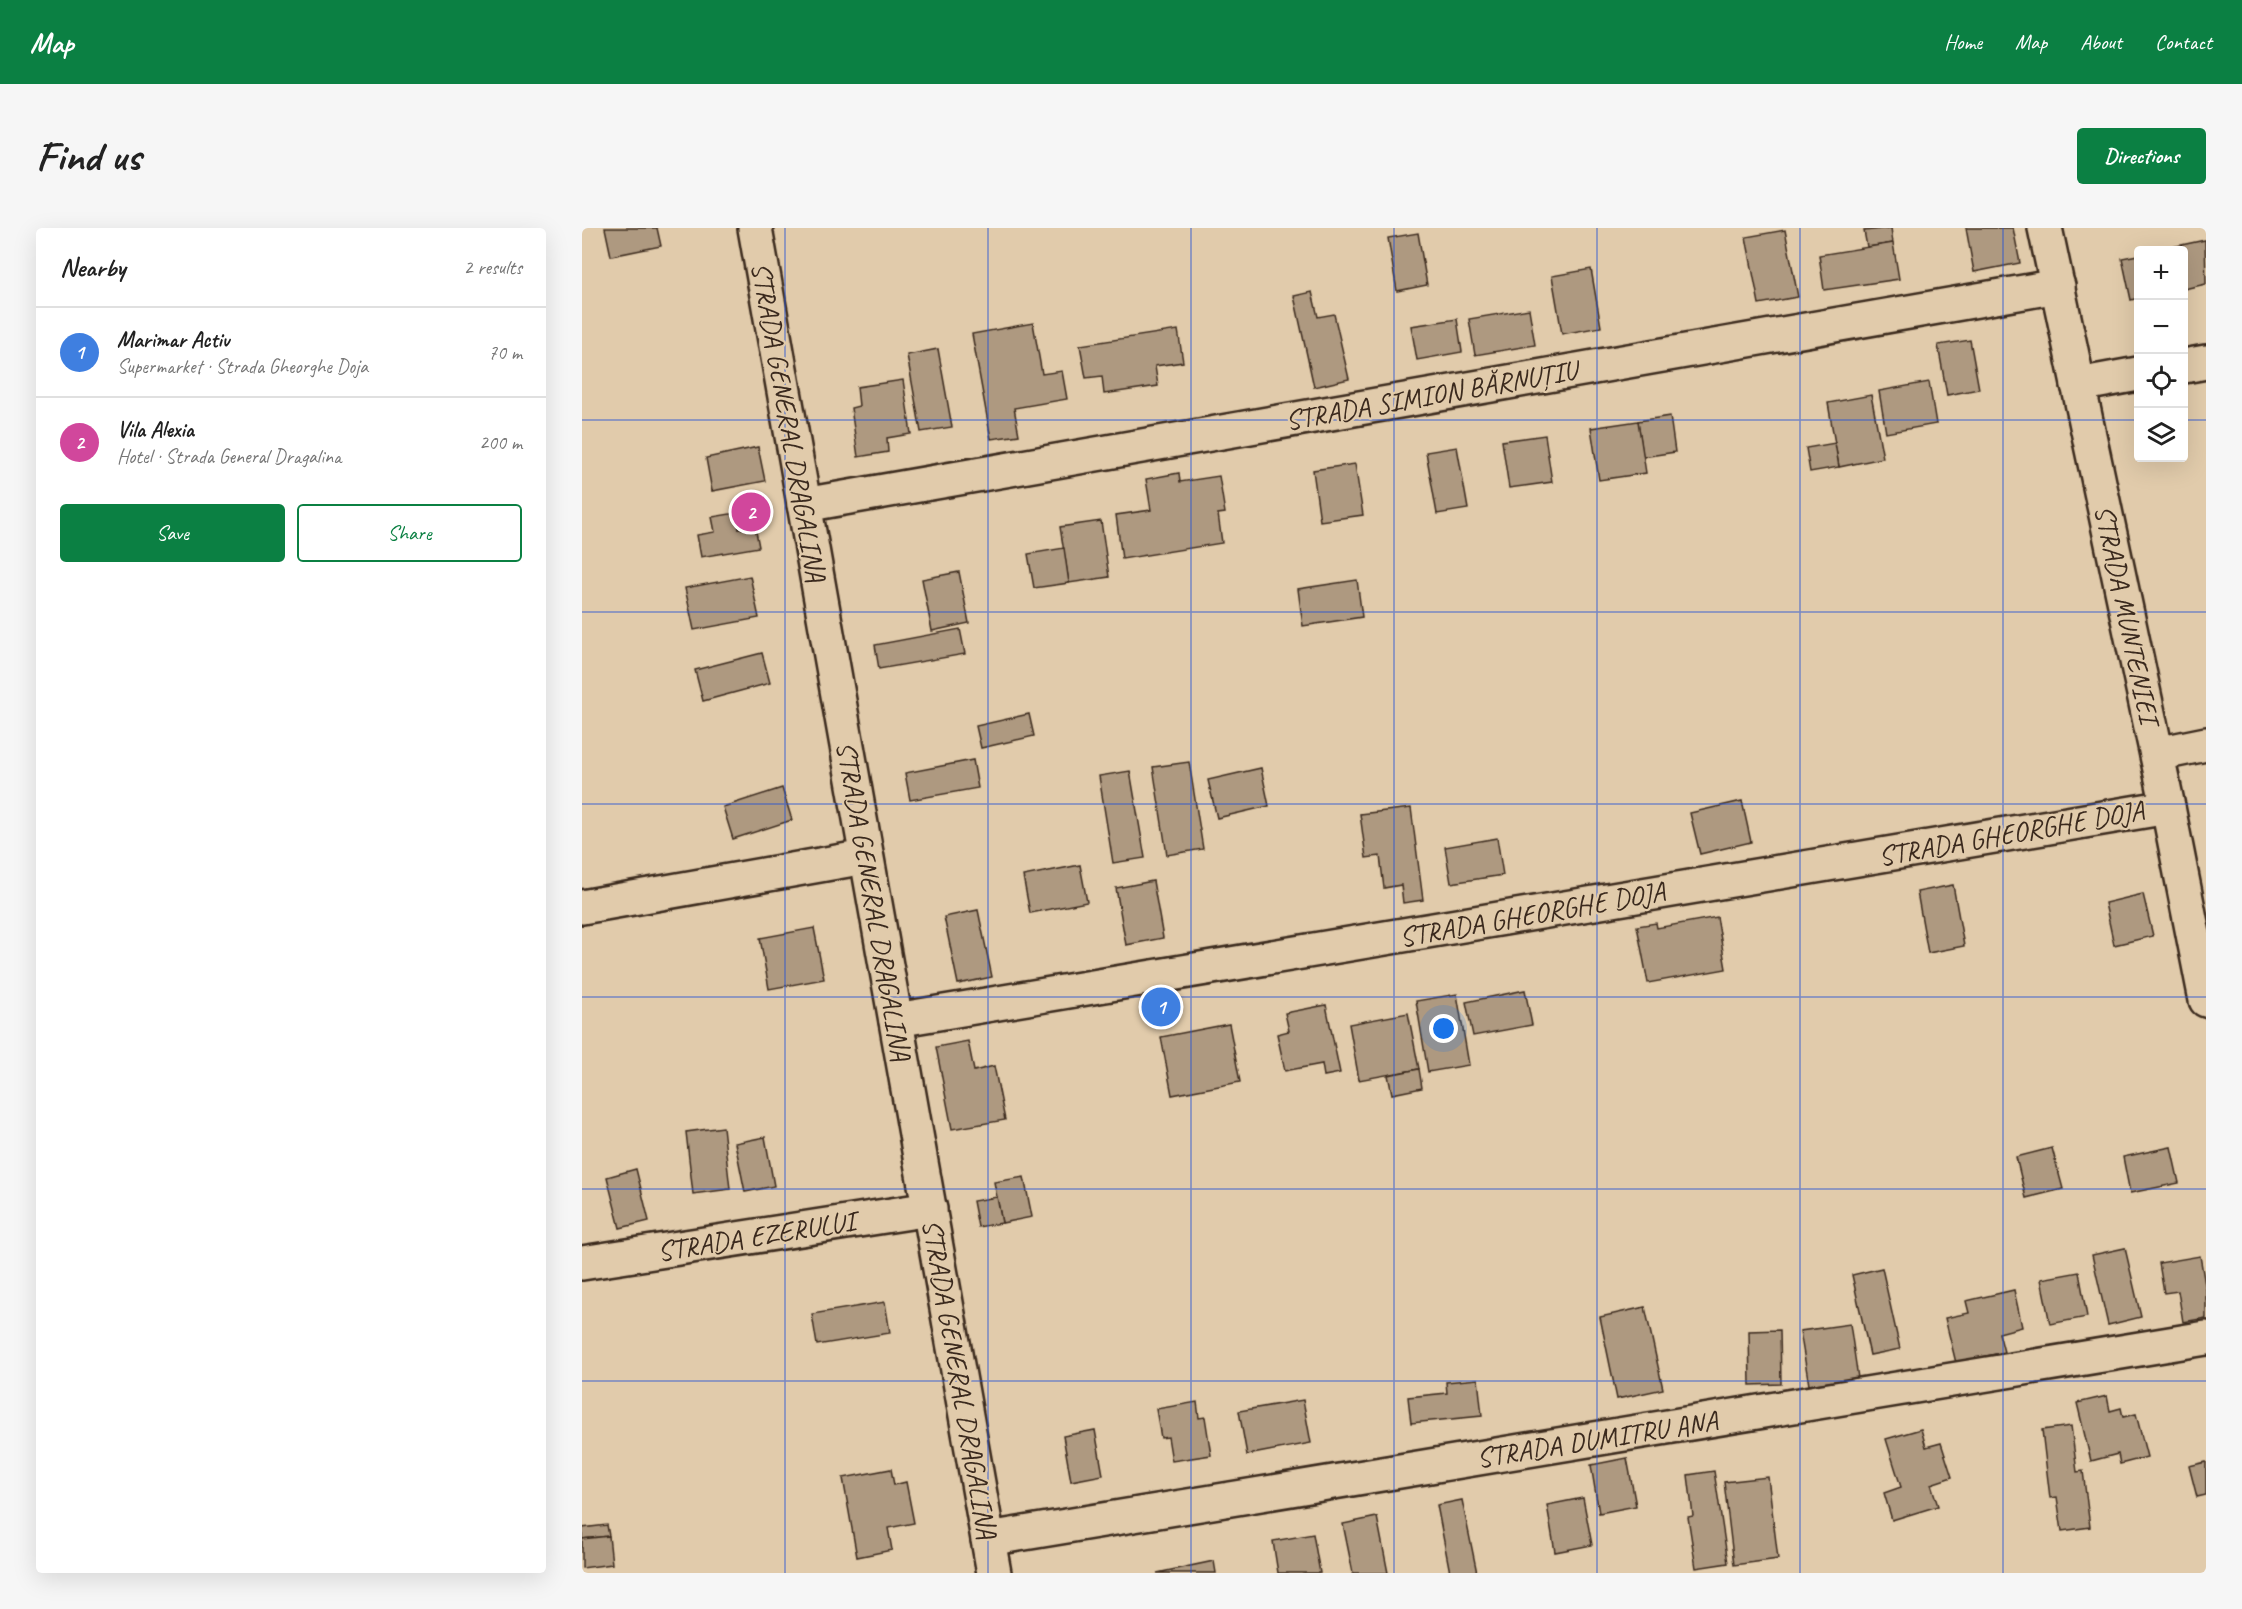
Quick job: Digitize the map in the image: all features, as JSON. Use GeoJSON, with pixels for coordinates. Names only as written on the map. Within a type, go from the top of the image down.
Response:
{"type":"FeatureCollection","features":[{"type":"Feature","properties":{"kind":"street","name":"STRADA GENERAL DRAGALINA"},"geometry":{"type":"LineString","coordinates":[[755,228],[994,1573]]}},
{"type":"Feature","properties":{"kind":"street","name":"STRADA MUNTENIEI"},"geometry":{"type":"LineString","coordinates":[[2046,228],[2168,807],[2206,1000]]}},
{"type":"Feature","properties":{"kind":"street","name":"STRADA SIMION BĂRNUȚIU"},"geometry":{"type":"LineString","coordinates":[[804,505],[2058,285]]}},
{"type":"Feature","properties":{"kind":"street"},"geometry":{"type":"LineString","coordinates":[[2188,365],[2206,362]]}},
{"type":"Feature","properties":{"kind":"street"},"geometry":{"type":"LineString","coordinates":[[2079,385],[2134,375]]}},
{"type":"Feature","properties":{"kind":"street"},"geometry":{"type":"LineString","coordinates":[[2157,754],[2206,744]]}},
{"type":"Feature","properties":{"kind":"street","name":"STRADA GHEORGHE DOJA"},"geometry":{"type":"LineString","coordinates":[[896,1020],[2168,807]]}},
{"type":"Feature","properties":{"kind":"street"},"geometry":{"type":"LineString","coordinates":[[582,907],[865,857]]}},
{"type":"Feature","properties":{"kind":"street","name":"STRADA EZERULUI"},"geometry":{"type":"LineString","coordinates":[[582,1263],[930,1209]]}},
{"type":"Feature","properties":{"kind":"street","name":"STRADA DUMITRU ANA"},"geometry":{"type":"LineString","coordinates":[[988,1539],[2206,1338]]}},
{"type":"Feature","properties":{"kind":"building"},"geometry":{"type":"Polygon","coordinates":[[[605,228],[657,228],[661,246],[611,256],[605,228]]]}},
{"type":"Feature","properties":{"kind":"building"},"geometry":{"type":"Polygon","coordinates":[[[1891,228],[1893,243],[1867,247],[1864,231],[1891,228]]]}},
{"type":"Feature","properties":{"kind":"building"},"geometry":{"type":"Polygon","coordinates":[[[1966,228],[2013,228],[2020,263],[1974,272],[1966,228]]]}},
{"type":"Feature","properties":{"kind":"building"},"geometry":{"type":"Polygon","coordinates":[[[1785,230],[1798,297],[1759,304],[1746,237],[1785,230]]]}},
{"type":"Feature","properties":{"kind":"building"},"geometry":{"type":"Polygon","coordinates":[[[1418,233],[1427,285],[1397,291],[1388,238],[1418,233]]]}},
{"type":"Feature","properties":{"kind":"building"},"geometry":{"type":"Polygon","coordinates":[[[2205,240],[2206,284],[2188,288],[2188,246],[2177,246],[2205,240]]]}},
{"type":"Feature","properties":{"kind":"building"},"geometry":{"type":"Polygon","coordinates":[[[1893,243],[1899,279],[1824,290],[1819,255],[1893,243]]]}},
{"type":"Feature","properties":{"kind":"building"},"geometry":{"type":"Polygon","coordinates":[[[2134,256],[2134,299],[2131,300],[2122,258],[2134,256]]]}},
{"type":"Feature","properties":{"kind":"building"},"geometry":{"type":"Polygon","coordinates":[[[1591,269],[1601,327],[1562,334],[1552,276],[1591,269]]]}},
{"type":"Feature","properties":{"kind":"building"},"geometry":{"type":"Polygon","coordinates":[[[1312,292],[1318,317],[1334,314],[1349,379],[1314,387],[1294,296],[1312,292]]]}},
{"type":"Feature","properties":{"kind":"building"},"geometry":{"type":"Polygon","coordinates":[[[1529,309],[1535,345],[1475,355],[1469,319],[1529,309]]]}},
{"type":"Feature","properties":{"kind":"building"},"geometry":{"type":"Polygon","coordinates":[[[1457,319],[1462,352],[1417,360],[1411,326],[1457,319]]]}},
{"type":"Feature","properties":{"kind":"building"},"geometry":{"type":"Polygon","coordinates":[[[1033,323],[1042,374],[1062,371],[1067,399],[1014,408],[1019,435],[991,439],[972,334],[1033,323]]]}},
{"type":"Feature","properties":{"kind":"building"},"geometry":{"type":"Polygon","coordinates":[[[1178,330],[1183,362],[1155,366],[1158,386],[1104,394],[1102,376],[1086,378],[1080,345],[1178,330]]]}},
{"type":"Feature","properties":{"kind":"building"},"geometry":{"type":"Polygon","coordinates":[[[1970,340],[1979,389],[1947,395],[1938,345],[1970,340]]]}},
{"type":"Feature","properties":{"kind":"building"},"geometry":{"type":"Polygon","coordinates":[[[938,349],[952,427],[921,432],[907,355],[938,349]]]}},
{"type":"Feature","properties":{"kind":"building"},"geometry":{"type":"Polygon","coordinates":[[[903,380],[911,434],[887,438],[888,452],[858,457],[851,408],[859,406],[857,387],[903,380]]]}},
{"type":"Feature","properties":{"kind":"building"},"geometry":{"type":"Polygon","coordinates":[[[1929,382],[1936,424],[1886,433],[1879,391],[1929,382]]]}},
{"type":"Feature","properties":{"kind":"building"},"geometry":{"type":"Polygon","coordinates":[[[1871,395],[1883,458],[1839,467],[1828,403],[1871,395]]]}},
{"type":"Feature","properties":{"kind":"building"},"geometry":{"type":"Polygon","coordinates":[[[1670,416],[1675,452],[1643,457],[1638,421],[1670,416]]]}},
{"type":"Feature","properties":{"kind":"building"},"geometry":{"type":"Polygon","coordinates":[[[1638,421],[1646,473],[1599,480],[1591,428],[1638,421]]]}},
{"type":"Feature","properties":{"kind":"building"},"geometry":{"type":"Polygon","coordinates":[[[1545,435],[1552,482],[1509,488],[1502,441],[1545,435]]]}},
{"type":"Feature","properties":{"kind":"building"},"geometry":{"type":"Polygon","coordinates":[[[1835,443],[1839,467],[1810,472],[1806,448],[1835,443]]]}},
{"type":"Feature","properties":{"kind":"building"},"geometry":{"type":"Polygon","coordinates":[[[758,447],[765,481],[712,491],[706,458],[758,447]]]}},
{"type":"Feature","properties":{"kind":"building"},"geometry":{"type":"Polygon","coordinates":[[[1457,447],[1468,509],[1437,514],[1426,452],[1457,447]]]}},
{"type":"Feature","properties":{"kind":"building"},"geometry":{"type":"Polygon","coordinates":[[[1355,464],[1363,515],[1320,521],[1313,470],[1355,464]]]}},
{"type":"Feature","properties":{"kind":"building"},"geometry":{"type":"Polygon","coordinates":[[[1179,473],[1180,482],[1219,476],[1225,513],[1218,514],[1222,543],[1122,559],[1116,515],[1151,510],[1146,479],[1179,473]]]}},
{"type":"Feature","properties":{"kind":"building"},"geometry":{"type":"Polygon","coordinates":[[[736,513],[739,529],[755,526],[759,547],[701,557],[697,535],[715,532],[712,517],[736,513]]]}},
{"type":"Feature","properties":{"kind":"building"},"geometry":{"type":"Polygon","coordinates":[[[1101,521],[1109,577],[1069,583],[1060,527],[1101,521]]]}},
{"type":"Feature","properties":{"kind":"building"},"geometry":{"type":"Polygon","coordinates":[[[1064,548],[1069,583],[1034,588],[1028,554],[1064,548]]]}},
{"type":"Feature","properties":{"kind":"building"},"geometry":{"type":"Polygon","coordinates":[[[959,572],[969,623],[932,631],[922,579],[959,572]]]}},
{"type":"Feature","properties":{"kind":"building"},"geometry":{"type":"Polygon","coordinates":[[[750,576],[759,618],[694,630],[685,588],[750,576]]]}},
{"type":"Feature","properties":{"kind":"building"},"geometry":{"type":"Polygon","coordinates":[[[1357,580],[1362,617],[1303,626],[1298,589],[1357,580]]]}},
{"type":"Feature","properties":{"kind":"building"},"geometry":{"type":"Polygon","coordinates":[[[960,629],[965,654],[879,669],[875,645],[960,629]]]}},
{"type":"Feature","properties":{"kind":"building"},"geometry":{"type":"Polygon","coordinates":[[[762,653],[770,683],[703,701],[695,670],[762,653]]]}},
{"type":"Feature","properties":{"kind":"building"},"geometry":{"type":"Polygon","coordinates":[[[1029,714],[1034,736],[981,748],[976,726],[1029,714]]]}},
{"type":"Feature","properties":{"kind":"building"},"geometry":{"type":"Polygon","coordinates":[[[973,760],[978,788],[910,800],[905,773],[973,760]]]}},
{"type":"Feature","properties":{"kind":"building"},"geometry":{"type":"Polygon","coordinates":[[[1189,762],[1203,849],[1167,855],[1153,767],[1189,762]]]}},
{"type":"Feature","properties":{"kind":"building"},"geometry":{"type":"Polygon","coordinates":[[[1261,768],[1269,806],[1217,818],[1208,780],[1261,768]]]}},
{"type":"Feature","properties":{"kind":"building"},"geometry":{"type":"Polygon","coordinates":[[[1130,771],[1145,858],[1113,863],[1099,776],[1130,771]]]}},
{"type":"Feature","properties":{"kind":"building"},"geometry":{"type":"Polygon","coordinates":[[[782,788],[792,820],[733,839],[723,807],[782,788]]]}},
{"type":"Feature","properties":{"kind":"building"},"geometry":{"type":"Polygon","coordinates":[[[1742,801],[1751,842],[1700,854],[1690,813],[1742,801]]]}},
{"type":"Feature","properties":{"kind":"building"},"geometry":{"type":"Polygon","coordinates":[[[1411,808],[1423,900],[1403,903],[1401,885],[1384,888],[1380,856],[1366,858],[1360,814],[1411,808]]]}},
{"type":"Feature","properties":{"kind":"building"},"geometry":{"type":"Polygon","coordinates":[[[1497,838],[1503,875],[1451,883],[1445,847],[1497,838]]]}},
{"type":"Feature","properties":{"kind":"building"},"geometry":{"type":"Polygon","coordinates":[[[1080,865],[1087,902],[1030,913],[1023,876],[1080,865]]]}},
{"type":"Feature","properties":{"kind":"building"},"geometry":{"type":"Polygon","coordinates":[[[1153,881],[1163,938],[1126,945],[1116,888],[1153,881]]]}},
{"type":"Feature","properties":{"kind":"building"},"geometry":{"type":"Polygon","coordinates":[[[1953,885],[1964,946],[1928,953],[1917,892],[1953,885]]]}},
{"type":"Feature","properties":{"kind":"building"},"geometry":{"type":"Polygon","coordinates":[[[2143,894],[2153,936],[2114,945],[2105,903],[2143,894]]]}},
{"type":"Feature","properties":{"kind":"building"},"geometry":{"type":"Polygon","coordinates":[[[978,910],[992,977],[958,984],[944,917],[978,910]]]}},
{"type":"Feature","properties":{"kind":"building"},"geometry":{"type":"Polygon","coordinates":[[[1717,917],[1726,969],[1648,983],[1637,926],[1656,923],[1657,928],[1717,917]]]}},
{"type":"Feature","properties":{"kind":"building"},"geometry":{"type":"Polygon","coordinates":[[[814,928],[824,979],[769,989],[760,938],[814,928]]]}},
{"type":"Feature","properties":{"kind":"building"},"geometry":{"type":"Polygon","coordinates":[[[1525,990],[1532,1025],[1473,1036],[1466,1002],[1525,990]]]}},
{"type":"Feature","properties":{"kind":"building"},"geometry":{"type":"Polygon","coordinates":[[[1457,994],[1469,1065],[1428,1072],[1416,1001],[1457,994]]]}},
{"type":"Feature","properties":{"kind":"building"},"geometry":{"type":"Polygon","coordinates":[[[1326,1005],[1340,1073],[1324,1076],[1322,1064],[1285,1071],[1277,1034],[1289,1031],[1285,1013],[1326,1005]]]}},
{"type":"Feature","properties":{"kind":"building"},"geometry":{"type":"Polygon","coordinates":[[[1408,1013],[1419,1069],[1359,1080],[1349,1024],[1408,1013]]]}},
{"type":"Feature","properties":{"kind":"building"},"geometry":{"type":"Polygon","coordinates":[[[1229,1024],[1240,1082],[1172,1095],[1161,1037],[1229,1024]]]}},
{"type":"Feature","properties":{"kind":"building"},"geometry":{"type":"Polygon","coordinates":[[[968,1041],[974,1071],[994,1066],[1005,1120],[952,1129],[936,1047],[968,1041]]]}},
{"type":"Feature","properties":{"kind":"building"},"geometry":{"type":"Polygon","coordinates":[[[1419,1069],[1422,1088],[1392,1094],[1388,1075],[1419,1069]]]}},
{"type":"Feature","properties":{"kind":"building"},"geometry":{"type":"Polygon","coordinates":[[[723,1127],[730,1189],[693,1194],[686,1132],[723,1127]]]}},
{"type":"Feature","properties":{"kind":"building"},"geometry":{"type":"Polygon","coordinates":[[[765,1137],[774,1186],[745,1192],[735,1143],[765,1137]]]}},
{"type":"Feature","properties":{"kind":"building"},"geometry":{"type":"Polygon","coordinates":[[[2171,1147],[2179,1183],[2130,1193],[2123,1157],[2171,1147]]]}},
{"type":"Feature","properties":{"kind":"building"},"geometry":{"type":"Polygon","coordinates":[[[2052,1148],[2063,1189],[2026,1198],[2016,1157],[2052,1148]]]}},
{"type":"Feature","properties":{"kind":"building"},"geometry":{"type":"Polygon","coordinates":[[[636,1169],[649,1221],[620,1228],[607,1177],[636,1169]]]}},
{"type":"Feature","properties":{"kind":"building"},"geometry":{"type":"Polygon","coordinates":[[[1024,1177],[1032,1217],[1002,1223],[994,1182],[1024,1177]]]}},
{"type":"Feature","properties":{"kind":"building"},"geometry":{"type":"Polygon","coordinates":[[[997,1197],[1002,1223],[978,1227],[973,1201],[997,1197]]]}},
{"type":"Feature","properties":{"kind":"building"},"geometry":{"type":"Polygon","coordinates":[[[2125,1248],[2141,1317],[2108,1325],[2092,1255],[2125,1248]]]}},
{"type":"Feature","properties":{"kind":"building"},"geometry":{"type":"Polygon","coordinates":[[[2200,1256],[2206,1290],[2206,1318],[2183,1322],[2178,1291],[2164,1293],[2159,1263],[2200,1256]]]}},
{"type":"Feature","properties":{"kind":"building"},"geometry":{"type":"Polygon","coordinates":[[[1882,1268],[1900,1349],[1870,1355],[1852,1275],[1882,1268]]]}},
{"type":"Feature","properties":{"kind":"building"},"geometry":{"type":"Polygon","coordinates":[[[2079,1272],[2087,1317],[2050,1324],[2041,1279],[2079,1272]]]}},
{"type":"Feature","properties":{"kind":"building"},"geometry":{"type":"Polygon","coordinates":[[[2014,1290],[2022,1327],[1999,1333],[2004,1352],[1956,1363],[1945,1318],[1969,1313],[1966,1301],[2014,1290]]]}},
{"type":"Feature","properties":{"kind":"building"},"geometry":{"type":"Polygon","coordinates":[[[885,1302],[890,1333],[817,1345],[812,1314],[885,1302]]]}},
{"type":"Feature","properties":{"kind":"building"},"geometry":{"type":"Polygon","coordinates":[[[1645,1307],[1663,1389],[1617,1399],[1600,1317],[1645,1307]]]}},
{"type":"Feature","properties":{"kind":"building"},"geometry":{"type":"Polygon","coordinates":[[[1850,1324],[1858,1378],[1809,1385],[1800,1331],[1850,1324]]]}},
{"type":"Feature","properties":{"kind":"building"},"geometry":{"type":"Polygon","coordinates":[[[1780,1330],[1781,1384],[1750,1385],[1749,1331],[1780,1330]]]}},
{"type":"Feature","properties":{"kind":"building"},"geometry":{"type":"Polygon","coordinates":[[[1478,1379],[1482,1416],[1411,1423],[1408,1397],[1447,1393],[1446,1382],[1478,1379]]]}},
{"type":"Feature","properties":{"kind":"building"},"geometry":{"type":"Polygon","coordinates":[[[2107,1396],[2110,1411],[2121,1408],[2123,1417],[2136,1414],[2147,1457],[2120,1464],[2118,1454],[2091,1461],[2077,1403],[2107,1396]]]}},
{"type":"Feature","properties":{"kind":"building"},"geometry":{"type":"Polygon","coordinates":[[[1303,1400],[1311,1443],[1247,1455],[1239,1411],[1303,1400]]]}},
{"type":"Feature","properties":{"kind":"building"},"geometry":{"type":"Polygon","coordinates":[[[1197,1402],[1199,1418],[1205,1417],[1211,1455],[1172,1461],[1168,1437],[1161,1438],[1156,1409],[1197,1402]]]}},
{"type":"Feature","properties":{"kind":"building"},"geometry":{"type":"Polygon","coordinates":[[[2071,1426],[2077,1472],[2083,1471],[2090,1527],[2062,1531],[2057,1497],[2050,1498],[2042,1430],[2071,1426]]]}},
{"type":"Feature","properties":{"kind":"building"},"geometry":{"type":"Polygon","coordinates":[[[1921,1429],[1926,1447],[1941,1443],[1952,1477],[1931,1484],[1938,1506],[1892,1520],[1884,1493],[1901,1487],[1886,1439],[1921,1429]]]}},
{"type":"Feature","properties":{"kind":"building"},"geometry":{"type":"Polygon","coordinates":[[[1095,1430],[1103,1475],[1071,1481],[1063,1436],[1095,1430]]]}},
{"type":"Feature","properties":{"kind":"building"},"geometry":{"type":"Polygon","coordinates":[[[1627,1458],[1636,1506],[1599,1513],[1591,1465],[1627,1458]]]}},
{"type":"Feature","properties":{"kind":"building"},"geometry":{"type":"Polygon","coordinates":[[[2206,1462],[2206,1495],[2197,1497],[2189,1466],[2206,1462]]]}},
{"type":"Feature","properties":{"kind":"building"},"geometry":{"type":"Polygon","coordinates":[[[891,1469],[894,1485],[906,1482],[914,1523],[888,1528],[892,1550],[857,1557],[843,1478],[891,1469]]]}},
{"type":"Feature","properties":{"kind":"building"},"geometry":{"type":"Polygon","coordinates":[[[1714,1471],[1728,1563],[1696,1568],[1688,1517],[1693,1516],[1688,1475],[1714,1471]]]}},
{"type":"Feature","properties":{"kind":"building"},"geometry":{"type":"Polygon","coordinates":[[[1768,1477],[1778,1559],[1734,1565],[1724,1482],[1768,1477]]]}},
{"type":"Feature","properties":{"kind":"building"},"geometry":{"type":"Polygon","coordinates":[[[1583,1498],[1592,1545],[1555,1552],[1547,1505],[1583,1498]]]}},
{"type":"Feature","properties":{"kind":"building"},"geometry":{"type":"Polygon","coordinates":[[[1462,1500],[1477,1573],[1450,1573],[1437,1505],[1462,1500]]]}},
{"type":"Feature","properties":{"kind":"building"},"geometry":{"type":"Polygon","coordinates":[[[1377,1517],[1388,1573],[1353,1573],[1343,1524],[1377,1517]]]}},
{"type":"Feature","properties":{"kind":"building"},"geometry":{"type":"Polygon","coordinates":[[[607,1525],[609,1536],[582,1539],[582,1528],[607,1525]]]}},
{"type":"Feature","properties":{"kind":"building"},"geometry":{"type":"Polygon","coordinates":[[[1313,1534],[1320,1573],[1278,1573],[1273,1541],[1313,1534]]]}},
{"type":"Feature","properties":{"kind":"building"},"geometry":{"type":"Polygon","coordinates":[[[609,1536],[612,1564],[582,1568],[582,1539],[609,1536]]]}},
{"type":"Feature","properties":{"kind":"building"},"geometry":{"type":"Polygon","coordinates":[[[1214,1561],[1216,1573],[1157,1573],[1214,1561]]]}},
{"type":"Feature","properties":{"kind":"place","name":"Vila Alexia"},"geometry":{"type":"Point","coordinates":[751,512]}},
{"type":"Feature","properties":{"kind":"place","name":"Marimar Activ"},"geometry":{"type":"Point","coordinates":[1161,1007]}}]}
